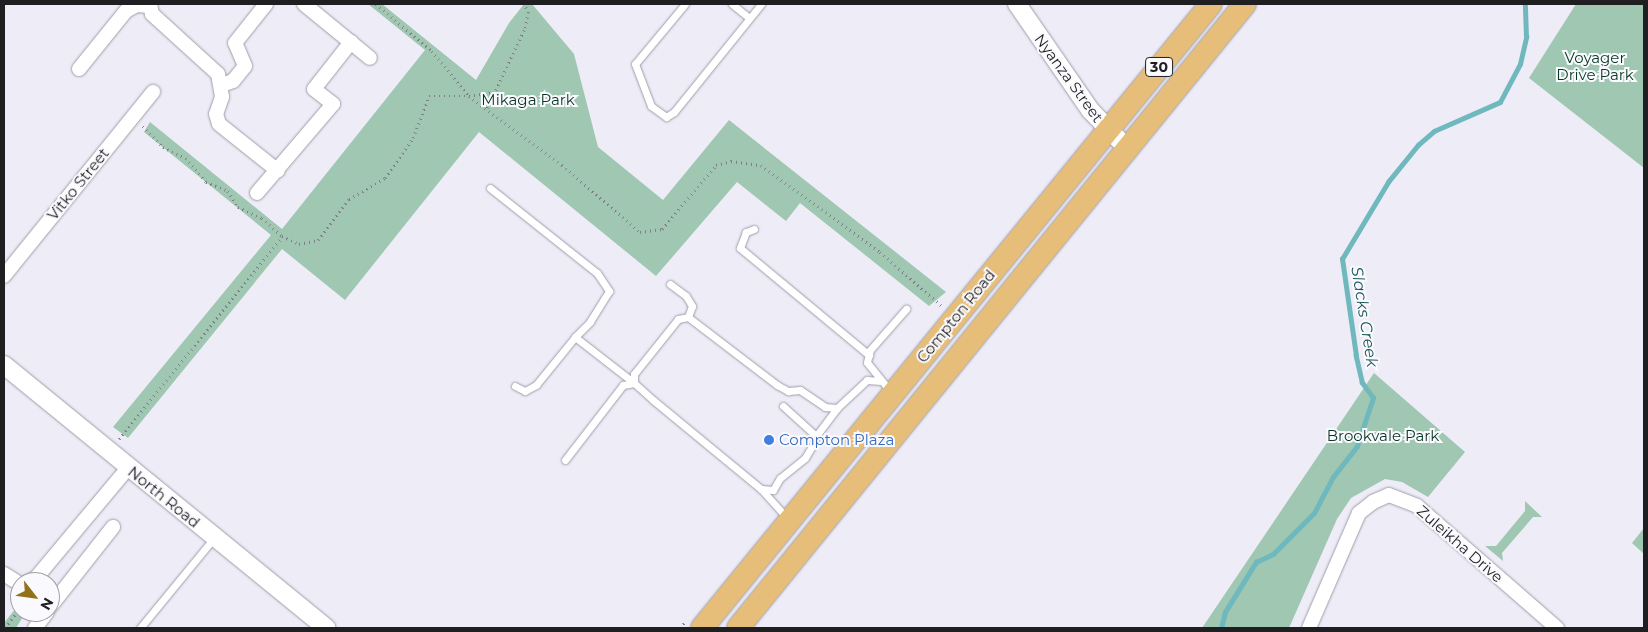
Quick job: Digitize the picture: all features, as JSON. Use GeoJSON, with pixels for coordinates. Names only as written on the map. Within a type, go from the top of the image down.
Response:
{"type":"FeatureCollection","features":[{"type":"Feature","properties":{"kind":"main road","name":"Compton Road"},"geometry":{"type":"LineString","coordinates":[[702,628],[790,521],[887,388],[1108,130],[1210,4]]}},
{"type":"Feature","properties":{"kind":"main road","name":"Compton Road"},"geometry":{"type":"LineString","coordinates":[[738,628],[1245,4]]}},
{"type":"Feature","properties":{"kind":"street"},"geometry":{"type":"LineString","coordinates":[[222,84],[233,81],[245,66],[235,43],[266,4]]}},
{"type":"Feature","properties":{"kind":"street"},"geometry":{"type":"LineString","coordinates":[[304,4],[370,58]]}},
{"type":"Feature","properties":{"kind":"street","name":"Nyanza Street"},"geometry":{"type":"LineString","coordinates":[[1017,4],[1074,88],[1108,130],[1127,148]]}},
{"type":"Feature","properties":{"kind":"street"},"geometry":{"type":"LineString","coordinates":[[79,69],[126,11],[137,5],[149,5],[152,14],[179,41],[218,74],[222,84],[222,97],[216,114],[219,124],[278,171]]}},
{"type":"Feature","properties":{"kind":"street"},"geometry":{"type":"LineString","coordinates":[[257,193],[278,171],[332,104],[314,89],[351,42]]}},
{"type":"Feature","properties":{"kind":"street","name":"Vitko Street"},"geometry":{"type":"LineString","coordinates":[[4,276],[153,92]]}},
{"type":"Feature","properties":{"kind":"street","name":"North Road"},"geometry":{"type":"LineString","coordinates":[[4,365],[326,628]]}},
{"type":"Feature","properties":{"kind":"street"},"geometry":{"type":"LineString","coordinates":[[41,572],[128,468]]}},
{"type":"Feature","properties":{"kind":"street","name":"Zuleikha Drive"},"geometry":{"type":"LineString","coordinates":[[1309,628],[1359,513],[1373,502],[1389,495],[1417,506],[1557,628]]}},
{"type":"Feature","properties":{"kind":"street"},"geometry":{"type":"LineString","coordinates":[[60,594],[113,527]]}},
{"type":"Feature","properties":{"kind":"lane"},"geometry":{"type":"LineString","coordinates":[[685,4],[635,64],[651,106],[666,118],[674,112],[761,4]]}},
{"type":"Feature","properties":{"kind":"lane"},"geometry":{"type":"LineString","coordinates":[[732,4],[749,18]]}},
{"type":"Feature","properties":{"kind":"lane"},"geometry":{"type":"LineString","coordinates":[[490,188],[597,273],[609,291],[590,322],[575,336],[536,385],[525,391],[515,386]]}},
{"type":"Feature","properties":{"kind":"lane"},"geometry":{"type":"LineString","coordinates":[[754,229],[746,232],[740,248],[869,355]]}},
{"type":"Feature","properties":{"kind":"lane"},"geometry":{"type":"LineString","coordinates":[[670,284],[686,296],[692,306],[688,317]]}},
{"type":"Feature","properties":{"kind":"lane"},"geometry":{"type":"LineString","coordinates":[[887,388],[868,362],[869,355],[906,309]]}},
{"type":"Feature","properties":{"kind":"lane"},"geometry":{"type":"LineString","coordinates":[[634,383],[634,374],[678,319],[688,317],[777,386],[788,391],[800,390],[825,407],[837,408]]}},
{"type":"Feature","properties":{"kind":"lane"},"geometry":{"type":"LineString","coordinates":[[575,336],[761,489],[790,521]]}},
{"type":"Feature","properties":{"kind":"lane"},"geometry":{"type":"LineString","coordinates":[[761,489],[773,490],[780,478],[805,458],[816,436],[837,408],[867,380],[887,388]]}},
{"type":"Feature","properties":{"kind":"lane"},"geometry":{"type":"LineString","coordinates":[[565,460],[623,385],[634,383]]}},
{"type":"Feature","properties":{"kind":"lane"},"geometry":{"type":"LineString","coordinates":[[783,406],[816,436]]}},
{"type":"Feature","properties":{"kind":"lane"},"geometry":{"type":"LineString","coordinates":[[140,628],[214,538]]}},
{"type":"Feature","properties":{"kind":"path"},"geometry":{"type":"LineString","coordinates":[[376,4],[432,51],[469,96],[562,165],[640,232],[662,229],[716,165],[731,161],[761,165],[880,252],[942,306]]}},
{"type":"Feature","properties":{"kind":"path"},"geometry":{"type":"LineString","coordinates":[[487,108],[492,92],[525,28],[528,13],[524,4]]}},
{"type":"Feature","properties":{"kind":"path"},"geometry":{"type":"LineString","coordinates":[[130,120],[147,127],[163,147],[186,158],[206,182],[228,191],[238,207],[262,218],[282,236],[299,244],[318,240],[349,199],[385,178],[413,138],[429,96],[469,96],[492,92]]}},
{"type":"Feature","properties":{"kind":"path"},"geometry":{"type":"LineString","coordinates":[[109,452],[282,236]]}},
{"type":"Feature","properties":{"kind":"green space","name":"Mikaga Park"},"geometry":{"type":"Polygon","coordinates":[[[368,4],[382,4],[476,80],[509,23],[524,4],[532,4],[574,54],[598,147],[663,200],[729,120],[946,292],[929,306],[800,203],[786,221],[737,182],[656,276],[479,132],[345,300],[282,249],[128,438],[113,427],[271,235],[144,132],[150,122],[282,229],[425,50],[368,4]]]}},
{"type":"Feature","properties":{"kind":"green space","name":"Voyager Drive Park"},"geometry":{"type":"Polygon","coordinates":[[[1576,4],[1644,4],[1644,168],[1529,78],[1576,4]]]}},
{"type":"Feature","properties":{"kind":"green space","name":"Brookvale Park"},"geometry":{"type":"Polygon","coordinates":[[[1374,373],[1465,452],[1428,497],[1402,482],[1385,479],[1351,498],[1337,519],[1289,628],[1202,628],[1374,373]]]}},
{"type":"Feature","properties":{"kind":"green space"},"geometry":{"type":"Polygon","coordinates":[[[1525,501],[1542,517],[1533,517],[1502,553],[1503,561],[1485,546],[1496,546],[1525,511],[1525,501]]]}},
{"type":"Feature","properties":{"kind":"green space"},"geometry":{"type":"Polygon","coordinates":[[[1644,528],[1644,554],[1632,543],[1644,528]]]}},
{"type":"Feature","properties":{"kind":"green space"},"geometry":{"type":"Polygon","coordinates":[[[10,616],[10,622],[20,622],[16,628],[4,628],[4,623],[10,616]]]}},
{"type":"Feature","properties":{"kind":"waterway","name":"Slacks Creek"},"geometry":{"type":"LineString","coordinates":[[1221,628],[1225,612],[1256,562],[1273,554],[1314,513],[1333,477],[1357,446],[1373,398],[1362,383],[1356,356],[1342,259],[1388,182],[1418,145],[1434,131],[1500,102],[1520,64],[1526,37],[1525,4]]}},
{"type":"Feature","properties":{"kind":"place","name":"Compton Plaza"},"geometry":{"type":"Point","coordinates":[769,440]}}]}
